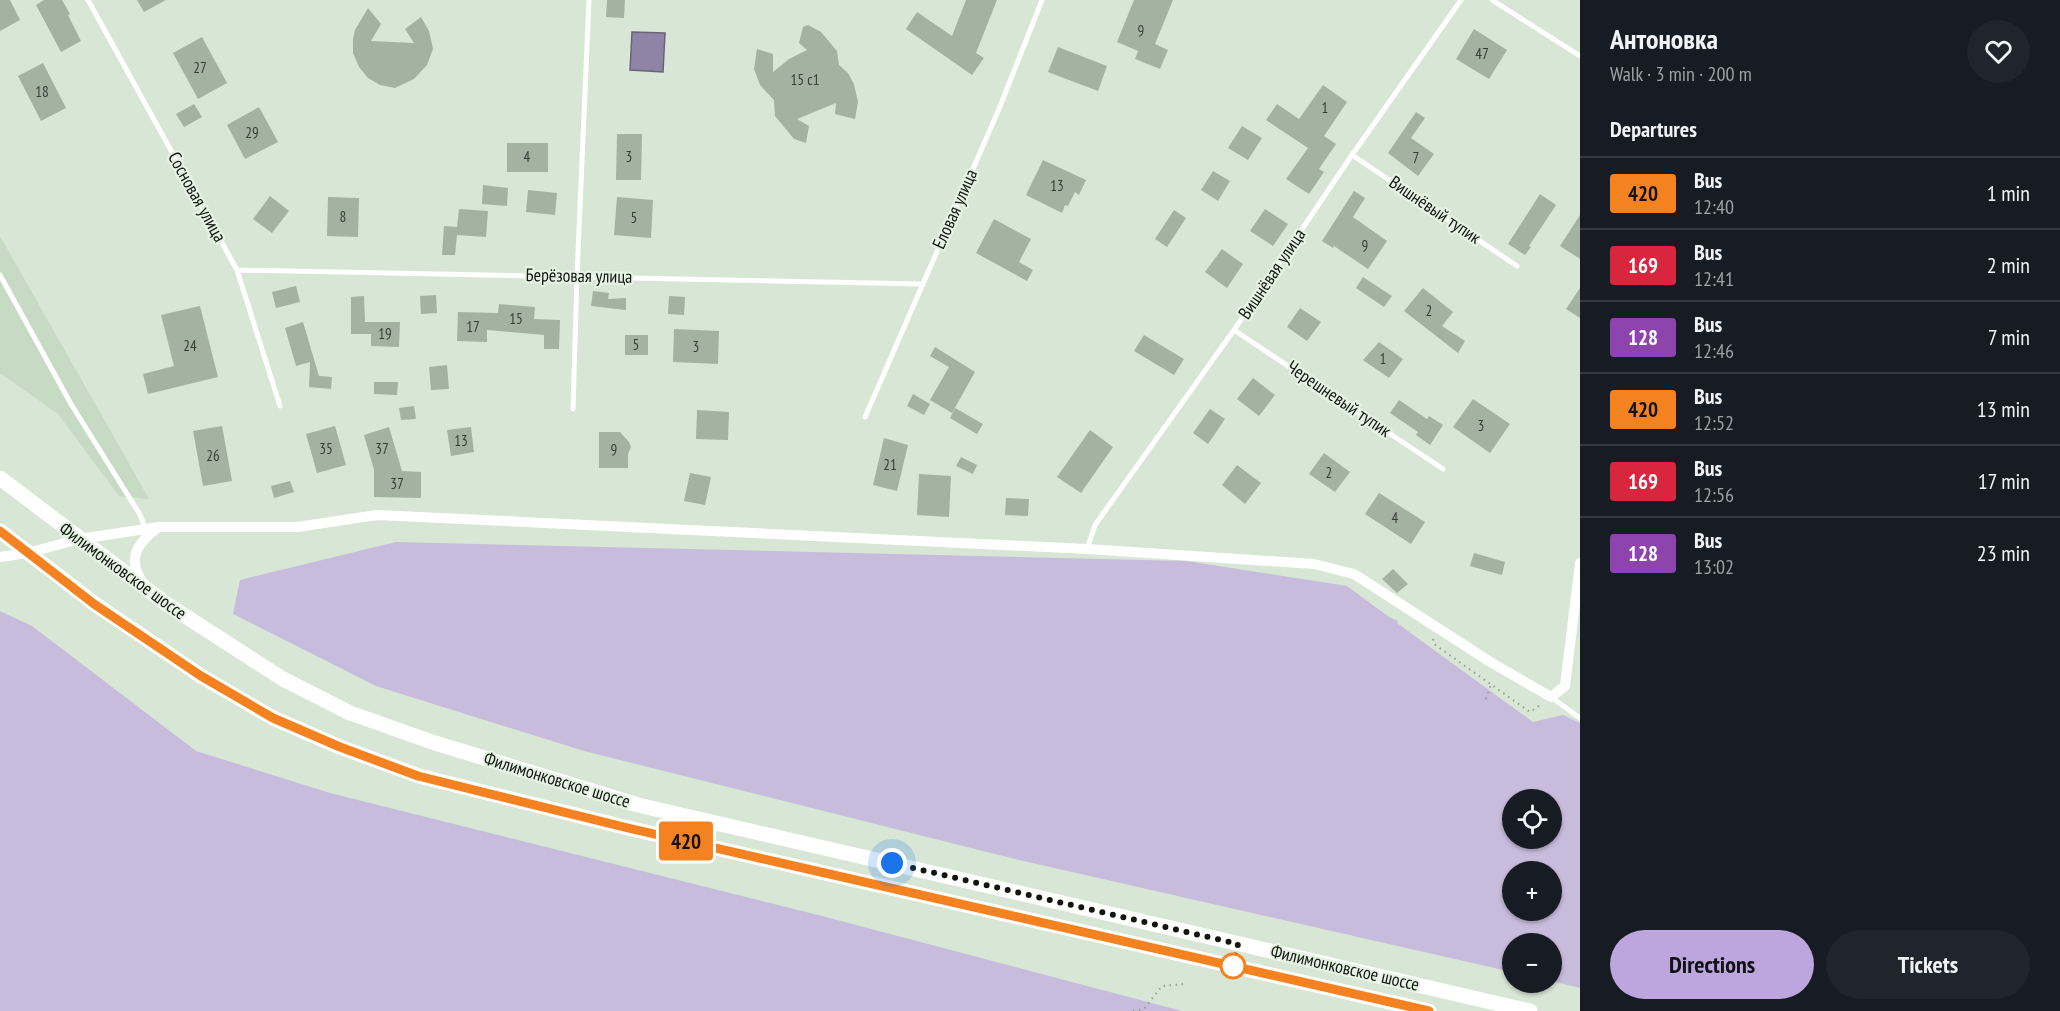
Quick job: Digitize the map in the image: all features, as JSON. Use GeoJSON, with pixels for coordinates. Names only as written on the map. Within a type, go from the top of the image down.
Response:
{"type":"FeatureCollection","features":[{"type":"Feature","properties":{"kind":"main road","name":"Филимонковское шоссе"},"geometry":{"type":"LineString","coordinates":[[0,478],[149,591],[283,679],[351,713],[435,743],[626,801],[1530,1011]]}},
{"type":"Feature","properties":{"kind":"main road","name":"Филимонковское шоссе"},"geometry":{"type":"LineString","coordinates":[[0,531],[94,604],[201,676],[273,718],[340,747],[418,776],[639,831],[1430,1011]]}},
{"type":"Feature","properties":{"kind":"street"},"geometry":{"type":"LineString","coordinates":[[0,557],[28,553],[79,539],[159,526],[297,527],[377,515],[1087,549],[1314,564],[1354,574],[1551,698],[1565,686],[1580,563]]}},
{"type":"Feature","properties":{"kind":"street"},"geometry":{"type":"LineString","coordinates":[[149,591],[134,566],[135,556],[139,545],[159,526]]}},
{"type":"Feature","properties":{"kind":"lane","name":"Сосновая улица"},"geometry":{"type":"LineString","coordinates":[[88,0],[237,270],[280,406]]}},
{"type":"Feature","properties":{"kind":"lane"},"geometry":{"type":"LineString","coordinates":[[573,409],[589,0]]}},
{"type":"Feature","properties":{"kind":"lane","name":"Еловая улица"},"geometry":{"type":"LineString","coordinates":[[865,417],[999,109],[1042,0]]}},
{"type":"Feature","properties":{"kind":"lane","name":"Вишнёвая улица"},"geometry":{"type":"LineString","coordinates":[[1087,549],[1095,525],[1234,330],[1352,155],[1461,0]]}},
{"type":"Feature","properties":{"kind":"lane"},"geometry":{"type":"LineString","coordinates":[[1492,0],[1580,56]]}},
{"type":"Feature","properties":{"kind":"lane","name":"Вишнёвый тупик"},"geometry":{"type":"LineString","coordinates":[[1352,155],[1517,266]]}},
{"type":"Feature","properties":{"kind":"lane","name":"Берёзовая улица"},"geometry":{"type":"LineString","coordinates":[[237,270],[922,284]]}},
{"type":"Feature","properties":{"kind":"lane"},"geometry":{"type":"LineString","coordinates":[[0,275],[71,404],[130,497],[146,529]]}},
{"type":"Feature","properties":{"kind":"lane","name":"Черешневый тупик"},"geometry":{"type":"LineString","coordinates":[[1234,330],[1443,469]]}},
{"type":"Feature","properties":{"kind":"lane"},"geometry":{"type":"LineString","coordinates":[[1551,698],[1580,718]]}},
{"type":"Feature","properties":{"kind":"path"},"geometry":{"type":"LineString","coordinates":[[1429,622],[1434,644],[1530,712],[1551,698]]}},
{"type":"Feature","properties":{"kind":"path"},"geometry":{"type":"LineString","coordinates":[[1486,699],[1491,684]]}},
{"type":"Feature","properties":{"kind":"path"},"geometry":{"type":"LineString","coordinates":[[1133,1011],[1144,1008],[1162,986],[1185,984]]}},
{"type":"Feature","properties":{"kind":"shaded area"},"geometry":{"type":"Polygon","coordinates":[[[632,32],[665,33],[663,72],[630,70],[632,32]]]}},
{"type":"Feature","properties":{"kind":"shaded area"},"geometry":{"type":"Polygon","coordinates":[[[0,236],[149,499],[119,496],[58,414],[0,373],[0,236]]]}},
{"type":"Feature","properties":{"kind":"shaded area"},"geometry":{"type":"Polygon","coordinates":[[[396,542],[1186,561],[1347,586],[1398,621],[1397,623],[1533,722],[1563,715],[1580,723],[1580,988],[1562,984],[1562,933],[1502,933],[1502,970],[1011,858],[584,751],[376,686],[233,614],[240,580],[396,542]]]}},
{"type":"Feature","properties":{"kind":"shaded area"},"geometry":{"type":"Polygon","coordinates":[[[0,611],[32,626],[196,751],[330,793],[822,916],[1182,1011],[0,1011],[0,611]]]}},
{"type":"Feature","properties":{"kind":"building"},"geometry":{"type":"Polygon","coordinates":[[[0,0],[10,0],[20,20],[0,31],[0,0]]]}},
{"type":"Feature","properties":{"kind":"building"},"geometry":{"type":"Polygon","coordinates":[[[44,0],[62,0],[81,41],[61,52],[36,5],[44,0]]]}},
{"type":"Feature","properties":{"kind":"building"},"geometry":{"type":"Polygon","coordinates":[[[137,0],[166,0],[144,12],[137,0]]]}},
{"type":"Feature","properties":{"kind":"building"},"geometry":{"type":"Polygon","coordinates":[[[607,0],[625,0],[624,18],[606,17],[607,0]]]}},
{"type":"Feature","properties":{"kind":"building"},"geometry":{"type":"Polygon","coordinates":[[[966,0],[997,0],[976,53],[984,58],[972,75],[906,29],[917,12],[952,36],[966,0]]]}},
{"type":"Feature","properties":{"kind":"building"},"geometry":{"type":"Polygon","coordinates":[[[1134,0],[1173,0],[1155,44],[1168,50],[1160,69],[1135,59],[1138,51],[1117,42],[1134,0]]]}},
{"type":"Feature","properties":{"kind":"building"},"geometry":{"type":"Polygon","coordinates":[[[368,8],[381,24],[371,41],[414,43],[405,29],[421,17],[429,31],[433,49],[427,65],[414,79],[395,88],[380,85],[368,78],[359,67],[353,53],[353,39],[355,30],[368,8]]]}},
{"type":"Feature","properties":{"kind":"building"},"geometry":{"type":"Polygon","coordinates":[[[808,25],[821,32],[837,51],[839,65],[848,73],[854,84],[858,102],[855,119],[835,114],[836,103],[797,119],[809,126],[806,143],[794,139],[775,116],[774,100],[760,85],[754,69],[757,49],[773,54],[773,72],[789,59],[807,50],[799,43],[803,27],[808,25]]]}},
{"type":"Feature","properties":{"kind":"building"},"geometry":{"type":"Polygon","coordinates":[[[1474,29],[1507,50],[1489,79],[1456,59],[1474,29]]]}},
{"type":"Feature","properties":{"kind":"building"},"geometry":{"type":"Polygon","coordinates":[[[202,37],[227,83],[198,99],[173,53],[202,37]]]}},
{"type":"Feature","properties":{"kind":"building"},"geometry":{"type":"Polygon","coordinates":[[[1058,47],[1107,66],[1098,91],[1048,72],[1058,47]]]}},
{"type":"Feature","properties":{"kind":"building"},"geometry":{"type":"Polygon","coordinates":[[[43,63],[66,108],[41,121],[18,76],[43,63]]]}},
{"type":"Feature","properties":{"kind":"building"},"geometry":{"type":"Polygon","coordinates":[[[1323,85],[1347,102],[1324,136],[1336,144],[1319,169],[1324,172],[1309,194],[1286,179],[1308,148],[1266,120],[1277,104],[1299,119],[1323,85]]]}},
{"type":"Feature","properties":{"kind":"building"},"geometry":{"type":"Polygon","coordinates":[[[194,104],[202,117],[184,127],[176,114],[194,104]]]}},
{"type":"Feature","properties":{"kind":"building"},"geometry":{"type":"Polygon","coordinates":[[[259,107],[278,142],[245,159],[227,125],[259,107]]]}},
{"type":"Feature","properties":{"kind":"building"},"geometry":{"type":"Polygon","coordinates":[[[1416,112],[1425,118],[1411,138],[1434,154],[1418,176],[1388,153],[1416,112]]]}},
{"type":"Feature","properties":{"kind":"building"},"geometry":{"type":"Polygon","coordinates":[[[1242,126],[1262,138],[1248,160],[1228,148],[1242,126]]]}},
{"type":"Feature","properties":{"kind":"building"},"geometry":{"type":"Polygon","coordinates":[[[617,134],[642,134],[641,180],[616,180],[617,134]]]}},
{"type":"Feature","properties":{"kind":"building"},"geometry":{"type":"Polygon","coordinates":[[[507,143],[548,143],[548,172],[507,172],[507,143]]]}},
{"type":"Feature","properties":{"kind":"building"},"geometry":{"type":"Polygon","coordinates":[[[1043,160],[1086,180],[1079,195],[1075,192],[1062,213],[1026,195],[1043,160]]]}},
{"type":"Feature","properties":{"kind":"building"},"geometry":{"type":"Polygon","coordinates":[[[1213,171],[1230,181],[1218,201],[1201,190],[1213,171]]]}},
{"type":"Feature","properties":{"kind":"building"},"geometry":{"type":"Polygon","coordinates":[[[483,185],[508,188],[507,206],[482,204],[483,185]]]}},
{"type":"Feature","properties":{"kind":"building"},"geometry":{"type":"Polygon","coordinates":[[[528,190],[557,193],[555,215],[526,212],[528,190]]]}},
{"type":"Feature","properties":{"kind":"building"},"geometry":{"type":"Polygon","coordinates":[[[1354,191],[1365,198],[1353,217],[1387,241],[1368,269],[1334,246],[1333,248],[1322,241],[1354,191]]]}},
{"type":"Feature","properties":{"kind":"building"},"geometry":{"type":"Polygon","coordinates":[[[1540,194],[1556,205],[1525,255],[1508,244],[1540,194]]]}},
{"type":"Feature","properties":{"kind":"building"},"geometry":{"type":"Polygon","coordinates":[[[270,196],[289,211],[272,233],[253,219],[270,196]]]}},
{"type":"Feature","properties":{"kind":"building"},"geometry":{"type":"Polygon","coordinates":[[[328,197],[359,198],[358,237],[327,236],[328,197]]]}},
{"type":"Feature","properties":{"kind":"building"},"geometry":{"type":"Polygon","coordinates":[[[617,197],[653,200],[651,238],[614,235],[617,197]]]}},
{"type":"Feature","properties":{"kind":"building"},"geometry":{"type":"Polygon","coordinates":[[[459,209],[488,211],[486,237],[457,235],[455,255],[442,255],[444,226],[457,227],[459,209]]]}},
{"type":"Feature","properties":{"kind":"building"},"geometry":{"type":"Polygon","coordinates":[[[1265,209],[1288,224],[1273,246],[1250,231],[1265,209]]]}},
{"type":"Feature","properties":{"kind":"building"},"geometry":{"type":"Polygon","coordinates":[[[1174,210],[1186,218],[1167,247],[1155,239],[1174,210]]]}},
{"type":"Feature","properties":{"kind":"building"},"geometry":{"type":"Polygon","coordinates":[[[1580,215],[1580,259],[1560,246],[1580,215]]]}},
{"type":"Feature","properties":{"kind":"building"},"geometry":{"type":"Polygon","coordinates":[[[994,219],[1031,239],[1019,262],[1033,270],[1027,281],[976,253],[994,219]]]}},
{"type":"Feature","properties":{"kind":"building"},"geometry":{"type":"Polygon","coordinates":[[[1222,249],[1243,264],[1227,288],[1205,272],[1222,249]]]}},
{"type":"Feature","properties":{"kind":"building"},"geometry":{"type":"Polygon","coordinates":[[[1363,277],[1392,296],[1384,307],[1356,288],[1363,277]]]}},
{"type":"Feature","properties":{"kind":"building"},"geometry":{"type":"Polygon","coordinates":[[[296,286],[300,302],[276,308],[272,292],[296,286]]]}},
{"type":"Feature","properties":{"kind":"building"},"geometry":{"type":"Polygon","coordinates":[[[1423,288],[1453,312],[1442,326],[1465,341],[1458,353],[1404,311],[1423,288]]]}},
{"type":"Feature","properties":{"kind":"building"},"geometry":{"type":"Polygon","coordinates":[[[1580,288],[1580,318],[1566,309],[1580,288]]]}},
{"type":"Feature","properties":{"kind":"building"},"geometry":{"type":"Polygon","coordinates":[[[593,291],[609,293],[608,299],[626,298],[626,310],[591,306],[593,291]]]}},
{"type":"Feature","properties":{"kind":"building"},"geometry":{"type":"Polygon","coordinates":[[[436,295],[437,313],[421,314],[420,296],[436,295]]]}},
{"type":"Feature","properties":{"kind":"building"},"geometry":{"type":"Polygon","coordinates":[[[364,296],[365,322],[400,322],[399,347],[371,346],[371,334],[351,334],[351,297],[364,296]]]}},
{"type":"Feature","properties":{"kind":"building"},"geometry":{"type":"Polygon","coordinates":[[[669,296],[685,297],[684,315],[668,314],[669,296]]]}},
{"type":"Feature","properties":{"kind":"building"},"geometry":{"type":"Polygon","coordinates":[[[499,304],[535,307],[534,319],[560,320],[559,349],[544,349],[544,335],[487,330],[487,342],[457,341],[458,312],[498,313],[499,304]]]}},
{"type":"Feature","properties":{"kind":"building"},"geometry":{"type":"Polygon","coordinates":[[[200,306],[218,377],[148,394],[143,374],[174,366],[161,315],[200,306]]]}},
{"type":"Feature","properties":{"kind":"building"},"geometry":{"type":"Polygon","coordinates":[[[1300,308],[1321,322],[1307,341],[1287,327],[1300,308]]]}},
{"type":"Feature","properties":{"kind":"building"},"geometry":{"type":"Polygon","coordinates":[[[303,322],[319,376],[332,377],[331,389],[309,387],[310,362],[296,366],[285,328],[303,322]]]}},
{"type":"Feature","properties":{"kind":"building"},"geometry":{"type":"Polygon","coordinates":[[[674,329],[719,331],[718,364],[673,362],[674,329]]]}},
{"type":"Feature","properties":{"kind":"building"},"geometry":{"type":"Polygon","coordinates":[[[625,335],[648,335],[648,355],[625,355],[625,335]]]}},
{"type":"Feature","properties":{"kind":"building"},"geometry":{"type":"Polygon","coordinates":[[[1144,335],[1184,359],[1174,375],[1134,351],[1144,335]]]}},
{"type":"Feature","properties":{"kind":"building"},"geometry":{"type":"Polygon","coordinates":[[[1379,342],[1403,359],[1389,378],[1363,360],[1379,342]]]}},
{"type":"Feature","properties":{"kind":"building"},"geometry":{"type":"Polygon","coordinates":[[[935,347],[975,372],[952,413],[930,400],[949,367],[930,356],[935,347]]]}},
{"type":"Feature","properties":{"kind":"building"},"geometry":{"type":"Polygon","coordinates":[[[447,365],[449,389],[431,390],[429,367],[447,365]]]}},
{"type":"Feature","properties":{"kind":"building"},"geometry":{"type":"Polygon","coordinates":[[[1253,378],[1275,395],[1259,416],[1237,399],[1253,378]]]}},
{"type":"Feature","properties":{"kind":"building"},"geometry":{"type":"Polygon","coordinates":[[[374,382],[398,382],[397,395],[374,394],[374,382]]]}},
{"type":"Feature","properties":{"kind":"building"},"geometry":{"type":"Polygon","coordinates":[[[913,394],[930,404],[924,415],[907,406],[913,394]]]}},
{"type":"Feature","properties":{"kind":"building"},"geometry":{"type":"Polygon","coordinates":[[[1473,399],[1510,424],[1490,453],[1453,427],[1473,399]]]}},
{"type":"Feature","properties":{"kind":"building"},"geometry":{"type":"Polygon","coordinates":[[[1399,400],[1427,419],[1429,416],[1443,425],[1430,445],[1416,435],[1418,432],[1390,413],[1399,400]]]}},
{"type":"Feature","properties":{"kind":"building"},"geometry":{"type":"Polygon","coordinates":[[[414,406],[416,419],[401,420],[399,408],[414,406]]]}},
{"type":"Feature","properties":{"kind":"building"},"geometry":{"type":"Polygon","coordinates":[[[955,408],[983,424],[977,434],[950,418],[955,408]]]}},
{"type":"Feature","properties":{"kind":"building"},"geometry":{"type":"Polygon","coordinates":[[[1210,409],[1225,419],[1208,444],[1193,433],[1210,409]]]}},
{"type":"Feature","properties":{"kind":"building"},"geometry":{"type":"Polygon","coordinates":[[[697,410],[729,412],[728,440],[696,439],[697,410]]]}},
{"type":"Feature","properties":{"kind":"building"},"geometry":{"type":"Polygon","coordinates":[[[222,426],[232,481],[203,486],[193,431],[222,426]]]}},
{"type":"Feature","properties":{"kind":"building"},"geometry":{"type":"Polygon","coordinates":[[[335,426],[346,465],[317,473],[306,434],[335,426]]]}},
{"type":"Feature","properties":{"kind":"building"},"geometry":{"type":"Polygon","coordinates":[[[389,427],[402,471],[421,472],[421,498],[374,497],[374,470],[364,435],[389,427]]]}},
{"type":"Feature","properties":{"kind":"building"},"geometry":{"type":"Polygon","coordinates":[[[471,427],[474,452],[451,456],[447,430],[471,427]]]}},
{"type":"Feature","properties":{"kind":"building"},"geometry":{"type":"Polygon","coordinates":[[[1090,430],[1113,447],[1081,493],[1057,477],[1090,430]]]}},
{"type":"Feature","properties":{"kind":"building"},"geometry":{"type":"Polygon","coordinates":[[[599,432],[620,432],[629,442],[631,447],[628,454],[628,468],[599,468],[599,432]]]}},
{"type":"Feature","properties":{"kind":"building"},"geometry":{"type":"Polygon","coordinates":[[[884,438],[908,445],[897,491],[873,485],[884,438]]]}},
{"type":"Feature","properties":{"kind":"building"},"geometry":{"type":"Polygon","coordinates":[[[1324,453],[1350,472],[1335,492],[1309,474],[1324,453]]]}},
{"type":"Feature","properties":{"kind":"building"},"geometry":{"type":"Polygon","coordinates":[[[961,457],[977,465],[973,474],[956,466],[961,457]]]}},
{"type":"Feature","properties":{"kind":"building"},"geometry":{"type":"Polygon","coordinates":[[[1237,465],[1261,483],[1245,504],[1222,485],[1237,465]]]}},
{"type":"Feature","properties":{"kind":"building"},"geometry":{"type":"Polygon","coordinates":[[[690,473],[711,477],[705,505],[684,501],[690,473]]]}},
{"type":"Feature","properties":{"kind":"building"},"geometry":{"type":"Polygon","coordinates":[[[919,474],[951,476],[949,517],[917,515],[919,474]]]}},
{"type":"Feature","properties":{"kind":"building"},"geometry":{"type":"Polygon","coordinates":[[[290,481],[294,492],[274,498],[271,486],[290,481]]]}},
{"type":"Feature","properties":{"kind":"building"},"geometry":{"type":"Polygon","coordinates":[[[1379,493],[1425,522],[1411,544],[1365,514],[1379,493]]]}},
{"type":"Feature","properties":{"kind":"building"},"geometry":{"type":"Polygon","coordinates":[[[1006,498],[1029,499],[1028,516],[1005,515],[1006,498]]]}},
{"type":"Feature","properties":{"kind":"building"},"geometry":{"type":"Polygon","coordinates":[[[1474,553],[1505,562],[1502,575],[1470,566],[1474,553]]]}},
{"type":"Feature","properties":{"kind":"building"},"geometry":{"type":"Polygon","coordinates":[[[1393,569],[1408,584],[1397,593],[1382,579],[1393,569]]]}},
{"type":"Feature","properties":{"kind":"bus line","name":"420"},"geometry":{"type":"LineString","coordinates":[[0,531],[94,604],[201,676],[273,718],[340,747],[418,776],[628,828],[1429,1011]]}},
{"type":"Feature","properties":{"kind":"route"},"geometry":{"type":"LineString","coordinates":[[892,863],[1238,944],[1233,966]]}}]}
